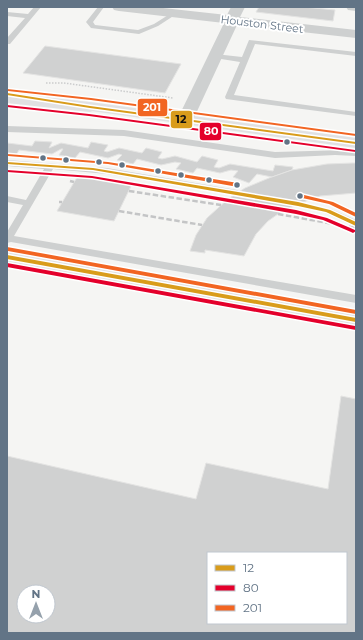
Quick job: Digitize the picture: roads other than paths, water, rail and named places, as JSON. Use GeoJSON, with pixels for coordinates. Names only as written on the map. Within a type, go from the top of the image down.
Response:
{"type":"FeatureCollection","features":[{"type":"Feature","properties":{"kind":"main road"},"geometry":{"type":"LineString","coordinates":[[7,94],[90,107],[356,143]]}},
{"type":"Feature","properties":{"kind":"main road"},"geometry":{"type":"LineString","coordinates":[[7,98],[90,107]]}},
{"type":"Feature","properties":{"kind":"main road"},"geometry":{"type":"LineString","coordinates":[[7,245],[356,320]]}},
{"type":"Feature","properties":{"kind":"street","name":"Houston Street"},"geometry":{"type":"LineString","coordinates":[[119,7],[356,34]]}},
{"type":"Feature","properties":{"kind":"street"},"geometry":{"type":"LineString","coordinates":[[185,120],[238,7]]}},
{"type":"Feature","properties":{"kind":"lane"},"geometry":{"type":"LineString","coordinates":[[7,42],[38,7]]}},
{"type":"Feature","properties":{"kind":"lane"},"geometry":{"type":"LineString","coordinates":[[101,7],[89,22],[93,27],[139,32],[156,25],[174,14]]}},
{"type":"Feature","properties":{"kind":"lane"},"geometry":{"type":"LineString","coordinates":[[7,14],[30,16]]}},
{"type":"Feature","properties":{"kind":"lane"},"geometry":{"type":"LineString","coordinates":[[7,30],[16,32]]}},
{"type":"Feature","properties":{"kind":"lane"},"geometry":{"type":"LineString","coordinates":[[356,54],[252,42],[229,97],[356,114]]}},
{"type":"Feature","properties":{"kind":"lane"},"geometry":{"type":"LineString","coordinates":[[215,56],[244,60]]}},
{"type":"Feature","properties":{"kind":"lane"},"geometry":{"type":"LineString","coordinates":[[7,129],[124,133],[287,156],[326,151],[356,153]]}},
{"type":"Feature","properties":{"kind":"lane"},"geometry":{"type":"LineString","coordinates":[[7,163],[126,174],[236,193]]}},
{"type":"Feature","properties":{"kind":"lane"},"geometry":{"type":"LineString","coordinates":[[50,166],[7,245],[356,299]]}},
{"type":"Feature","properties":{"kind":"lane"},"geometry":{"type":"LineString","coordinates":[[7,199],[29,203]]}},
{"type":"Feature","properties":{"kind":"lane"},"geometry":{"type":"LineString","coordinates":[[298,204],[328,212],[356,224]]}},
{"type":"Feature","properties":{"kind":"railway"},"geometry":{"type":"LineString","coordinates":[[70,181],[74,182]]}},
{"type":"Feature","properties":{"kind":"railway"},"geometry":{"type":"LineString","coordinates":[[129,191],[221,205]]}},
{"type":"Feature","properties":{"kind":"railway"},"geometry":{"type":"LineString","coordinates":[[119,211],[202,225]]}},
{"type":"Feature","properties":{"kind":"railway"},"geometry":{"type":"LineString","coordinates":[[278,214],[356,228]]}}]}
